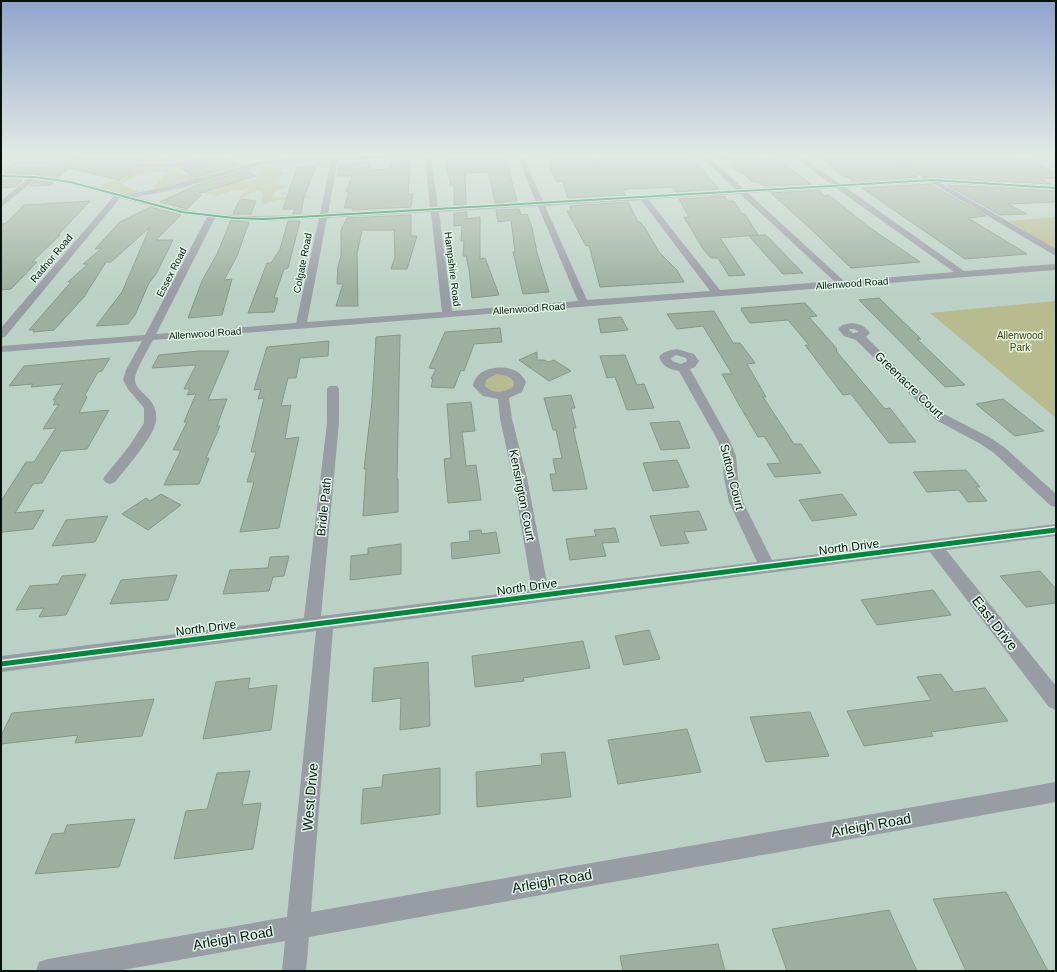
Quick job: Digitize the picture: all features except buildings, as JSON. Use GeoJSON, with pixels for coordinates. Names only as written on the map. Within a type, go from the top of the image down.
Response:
{"type":"FeatureCollection","features":[{"type":"Feature","properties":{"kind":"street","name":"Radnor Road"},"geometry":{"type":"LineString","coordinates":[[1,335],[106,209],[115,201]]}},
{"type":"Feature","properties":{"kind":"street"},"geometry":{"type":"LineString","coordinates":[[142,201],[182,212],[212,216],[264,219],[586,201]]}},
{"type":"Feature","properties":{"kind":"street","name":"Colgate Road"},"geometry":{"type":"LineString","coordinates":[[301,326],[326,201]]}},
{"type":"Feature","properties":{"kind":"street","name":"Hampshire Road"},"geometry":{"type":"LineString","coordinates":[[433,201],[447,314]]}},
{"type":"Feature","properties":{"kind":"street"},"geometry":{"type":"LineString","coordinates":[[646,201],[717,293]]}},
{"type":"Feature","properties":{"kind":"street"},"geometry":{"type":"LineString","coordinates":[[753,201],[842,284]]}},
{"type":"Feature","properties":{"kind":"street"},"geometry":{"type":"LineString","coordinates":[[860,201],[962,274]]}},
{"type":"Feature","properties":{"kind":"street"},"geometry":{"type":"LineString","coordinates":[[969,201],[1056,252]]}},
{"type":"Feature","properties":{"kind":"street"},"geometry":{"type":"LineString","coordinates":[[541,204],[584,304]]}},
{"type":"Feature","properties":{"kind":"street","name":"Essex Road"},"geometry":{"type":"LineString","coordinates":[[110,479],[136,448],[150,422],[150,408],[144,399],[132,387],[129,380],[132,370],[212,216]]}},
{"type":"Feature","properties":{"kind":"street","name":"Allenwood Road"},"geometry":{"type":"LineString","coordinates":[[1,349],[1056,267]]}},
{"type":"Feature","properties":{"kind":"street","name":"Greenacre Court"},"geometry":{"type":"LineString","coordinates":[[859,337],[940,417],[1000,450],[1056,502]]}},
{"type":"Feature","properties":{"kind":"street","name":"Sutton Court"},"geometry":{"type":"LineString","coordinates":[[683,368],[724,441],[729,456],[730,478],[736,502],[768,567]]}},
{"type":"Feature","properties":{"kind":"street","name":"Bridle Path"},"geometry":{"type":"LineString","coordinates":[[318,623],[333,423],[333,389]]}},
{"type":"Feature","properties":{"kind":"street","name":"Kensington Court"},"geometry":{"type":"LineString","coordinates":[[502,395],[520,478],[541,596]]}},
{"type":"Feature","properties":{"kind":"street","name":"North Drive"},"geometry":{"type":"LineString","coordinates":[[1,664],[1056,530]]}},
{"type":"Feature","properties":{"kind":"street","name":"East Drive"},"geometry":{"type":"LineString","coordinates":[[934,546],[1056,701]]}},
{"type":"Feature","properties":{"kind":"street","name":"West Drive"},"geometry":{"type":"LineString","coordinates":[[294,971],[318,623]]}},
{"type":"Feature","properties":{"kind":"street","name":"Arleigh Road"},"geometry":{"type":"LineString","coordinates":[[48,971],[1056,792]]}},
{"type":"Feature","properties":{"kind":"green space"},"geometry":{"type":"Polygon","coordinates":[[[262,201],[273,201],[264,204],[262,201]]]}},
{"type":"Feature","properties":{"kind":"green space"},"geometry":{"type":"Polygon","coordinates":[[[1056,217],[1056,250],[1009,221],[1056,217]]]}},
{"type":"Feature","properties":{"kind":"green space","name":"Allenwood Park"},"geometry":{"type":"Polygon","coordinates":[[[1056,301],[1056,418],[930,313],[1056,301]]]}},
{"type":"Feature","properties":{"kind":"green space"},"geometry":{"type":"Polygon","coordinates":[[[503,371],[520,385],[496,396],[479,382],[481,379],[503,371]]]}},
{"type":"Feature","properties":{"kind":"cycle path"},"geometry":{"type":"LineString","coordinates":[[142,201],[182,212],[234,218],[264,219],[577,201]]}},
{"type":"Feature","properties":{"kind":"cycle path"},"geometry":{"type":"LineString","coordinates":[[1,664],[1056,530]]}}]}
